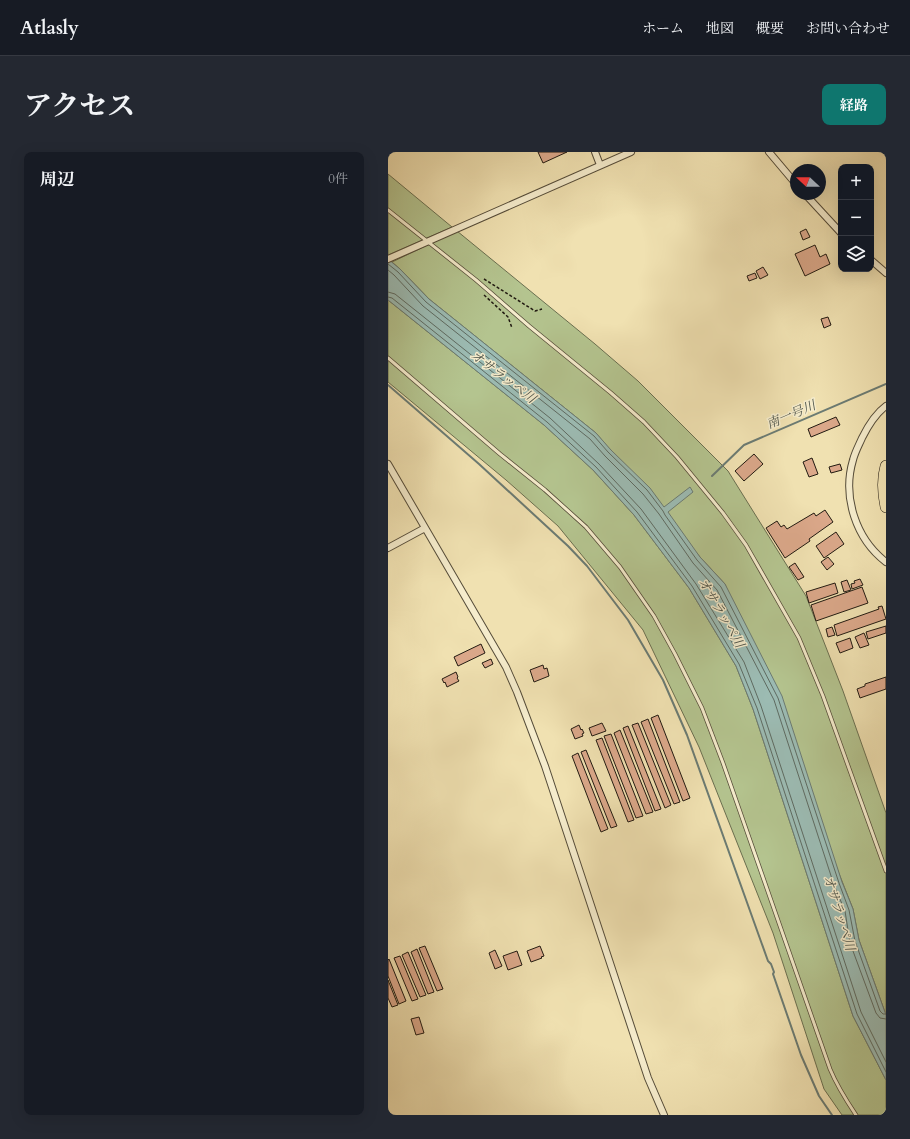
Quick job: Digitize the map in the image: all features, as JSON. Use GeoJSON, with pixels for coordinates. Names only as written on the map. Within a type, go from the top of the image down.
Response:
{"type":"FeatureCollection","features":[{"type":"Feature","properties":{"kind":"highway"},"geometry":{"type":"LineString","coordinates":[[886,466],[883,491],[886,507]]}},
{"type":"Feature","properties":{"kind":"street"},"geometry":{"type":"LineString","coordinates":[[595,152],[600,165]]}},
{"type":"Feature","properties":{"kind":"street"},"geometry":{"type":"LineString","coordinates":[[388,258],[631,152]]}},
{"type":"Feature","properties":{"kind":"street"},"geometry":{"type":"LineString","coordinates":[[769,152],[790,177]]}},
{"type":"Feature","properties":{"kind":"street"},"geometry":{"type":"LineString","coordinates":[[810,200],[838,231]]}},
{"type":"Feature","properties":{"kind":"street"},"geometry":{"type":"LineString","coordinates":[[874,263],[886,273]]}},
{"type":"Feature","properties":{"kind":"street"},"geometry":{"type":"LineString","coordinates":[[886,406],[875,416],[859,444],[852,461],[849,493],[856,521],[864,538],[877,554],[886,562]]}},
{"type":"Feature","properties":{"kind":"street"},"geometry":{"type":"LineString","coordinates":[[388,464],[506,667],[517,692],[545,766],[648,1078],[664,1115]]}},
{"type":"Feature","properties":{"kind":"street"},"geometry":{"type":"LineString","coordinates":[[388,548],[425,528]]}},
{"type":"Feature","properties":{"kind":"lane"},"geometry":{"type":"LineString","coordinates":[[388,210],[476,280],[644,422],[677,457],[723,513],[746,545],[799,638],[823,696],[886,871]]}},
{"type":"Feature","properties":{"kind":"lane"},"geometry":{"type":"LineString","coordinates":[[388,358],[494,449],[545,490],[586,527],[620,567],[654,616],[676,654],[702,708],[723,763],[830,1069],[837,1084],[856,1115]]}},
{"type":"Feature","properties":{"kind":"green space"},"geometry":{"type":"Polygon","coordinates":[[[388,174],[452,227],[388,255],[388,174]]]}},
{"type":"Feature","properties":{"kind":"green space"},"geometry":{"type":"Polygon","coordinates":[[[457,231],[638,381],[728,471],[806,596],[843,691],[886,813],[886,1015],[859,940],[853,909],[725,584],[700,557],[596,433],[429,299],[392,262],[457,231]]]}},
{"type":"Feature","properties":{"kind":"green space"},"geometry":{"type":"Polygon","coordinates":[[[388,300],[544,425],[593,470],[634,515],[689,588],[736,666],[753,709],[853,1016],[886,1080],[886,1115],[842,1115],[824,1089],[773,933],[699,747],[643,630],[558,526],[506,480],[388,382],[388,300]]]}},
{"type":"Feature","properties":{"kind":"water","name":"オサラッペ川"},"geometry":{"type":"Polygon","coordinates":[[[388,259],[400,269],[429,299],[596,433],[611,450],[650,488],[664,507],[690,487],[693,492],[668,512],[700,557],[725,584],[782,696],[842,882],[853,909],[859,940],[886,1015],[886,1080],[853,1016],[753,709],[736,666],[689,588],[634,515],[593,470],[544,425],[388,300],[388,259]]]}},
{"type":"Feature","properties":{"kind":"building"},"geometry":{"type":"Polygon","coordinates":[[[538,152],[567,152],[543,163],[538,152]]]}},
{"type":"Feature","properties":{"kind":"building"},"geometry":{"type":"Polygon","coordinates":[[[806,229],[810,237],[803,240],[800,232],[806,229]]]}},
{"type":"Feature","properties":{"kind":"building"},"geometry":{"type":"Polygon","coordinates":[[[815,245],[820,257],[826,254],[830,264],[805,276],[795,254],[815,245]]]}},
{"type":"Feature","properties":{"kind":"building"},"geometry":{"type":"Polygon","coordinates":[[[763,267],[768,275],[760,279],[756,271],[763,267]]]}},
{"type":"Feature","properties":{"kind":"building"},"geometry":{"type":"Polygon","coordinates":[[[755,273],[757,278],[749,281],[747,276],[755,273]]]}},
{"type":"Feature","properties":{"kind":"building"},"geometry":{"type":"Polygon","coordinates":[[[828,317],[831,325],[824,328],[821,319],[828,317]]]}},
{"type":"Feature","properties":{"kind":"building"},"geometry":{"type":"Polygon","coordinates":[[[836,417],[840,425],[811,437],[808,429],[836,417]]]}},
{"type":"Feature","properties":{"kind":"building"},"geometry":{"type":"Polygon","coordinates":[[[754,454],[763,464],[744,481],[735,471],[754,454]]]}},
{"type":"Feature","properties":{"kind":"building"},"geometry":{"type":"Polygon","coordinates":[[[812,458],[818,474],[809,477],[803,462],[812,458]]]}},
{"type":"Feature","properties":{"kind":"building"},"geometry":{"type":"Polygon","coordinates":[[[840,464],[842,470],[831,473],[829,467],[840,464]]]}},
{"type":"Feature","properties":{"kind":"building"},"geometry":{"type":"Polygon","coordinates":[[[825,510],[833,522],[809,539],[810,541],[785,558],[766,528],[777,521],[781,527],[784,525],[787,529],[814,513],[816,516],[825,510]]]}},
{"type":"Feature","properties":{"kind":"building"},"geometry":{"type":"Polygon","coordinates":[[[836,532],[844,544],[824,558],[816,546],[836,532]]]}},
{"type":"Feature","properties":{"kind":"building"},"geometry":{"type":"Polygon","coordinates":[[[828,557],[834,564],[827,570],[821,562],[828,557]]]}},
{"type":"Feature","properties":{"kind":"building"},"geometry":{"type":"Polygon","coordinates":[[[795,563],[804,577],[798,580],[789,567],[795,563]]]}},
{"type":"Feature","properties":{"kind":"building"},"geometry":{"type":"Polygon","coordinates":[[[860,579],[863,585],[852,589],[851,584],[860,579]]]}},
{"type":"Feature","properties":{"kind":"building"},"geometry":{"type":"Polygon","coordinates":[[[847,580],[851,590],[844,592],[841,582],[847,580]]]}},
{"type":"Feature","properties":{"kind":"building"},"geometry":{"type":"Polygon","coordinates":[[[835,583],[838,593],[809,603],[806,592],[835,583]]]}},
{"type":"Feature","properties":{"kind":"building"},"geometry":{"type":"Polygon","coordinates":[[[862,587],[868,603],[816,621],[811,605],[862,587]]]}},
{"type":"Feature","properties":{"kind":"building"},"geometry":{"type":"Polygon","coordinates":[[[882,606],[886,619],[837,636],[834,625],[879,609],[878,607],[882,606]]]}},
{"type":"Feature","properties":{"kind":"building"},"geometry":{"type":"Polygon","coordinates":[[[886,626],[886,633],[868,639],[866,632],[886,626]]]}},
{"type":"Feature","properties":{"kind":"building"},"geometry":{"type":"Polygon","coordinates":[[[832,627],[835,635],[828,637],[826,629],[832,627]]]}},
{"type":"Feature","properties":{"kind":"building"},"geometry":{"type":"Polygon","coordinates":[[[864,633],[869,645],[860,648],[855,637],[864,633]]]}},
{"type":"Feature","properties":{"kind":"building"},"geometry":{"type":"Polygon","coordinates":[[[850,638],[853,648],[840,653],[836,643],[850,638]]]}},
{"type":"Feature","properties":{"kind":"building"},"geometry":{"type":"Polygon","coordinates":[[[481,644],[485,653],[458,666],[454,657],[481,644]]]}},
{"type":"Feature","properties":{"kind":"building"},"geometry":{"type":"Polygon","coordinates":[[[491,659],[493,664],[485,668],[482,663],[491,659]]]}},
{"type":"Feature","properties":{"kind":"building"},"geometry":{"type":"Polygon","coordinates":[[[543,665],[544,669],[547,668],[549,676],[534,682],[530,670],[543,665]]]}},
{"type":"Feature","properties":{"kind":"building"},"geometry":{"type":"Polygon","coordinates":[[[456,672],[459,681],[447,687],[442,679],[456,672]]]}},
{"type":"Feature","properties":{"kind":"building"},"geometry":{"type":"Polygon","coordinates":[[[886,677],[886,689],[860,698],[857,689],[865,686],[865,684],[886,677]]]}},
{"type":"Feature","properties":{"kind":"building"},"geometry":{"type":"Polygon","coordinates":[[[658,715],[690,798],[683,801],[651,718],[658,715]]]}},
{"type":"Feature","properties":{"kind":"building"},"geometry":{"type":"Polygon","coordinates":[[[648,719],[680,802],[674,804],[641,722],[648,719]]]}},
{"type":"Feature","properties":{"kind":"building"},"geometry":{"type":"Polygon","coordinates":[[[602,723],[606,731],[592,736],[589,728],[602,723]]]}},
{"type":"Feature","properties":{"kind":"building"},"geometry":{"type":"Polygon","coordinates":[[[638,723],[671,805],[665,808],[632,725],[638,723]]]}},
{"type":"Feature","properties":{"kind":"building"},"geometry":{"type":"Polygon","coordinates":[[[579,725],[584,733],[582,734],[583,736],[575,739],[571,729],[579,725]]]}},
{"type":"Feature","properties":{"kind":"building"},"geometry":{"type":"Polygon","coordinates":[[[628,726],[661,809],[655,811],[623,728],[628,726]]]}},
{"type":"Feature","properties":{"kind":"building"},"geometry":{"type":"Polygon","coordinates":[[[620,730],[653,812],[646,814],[614,733],[620,730]]]}},
{"type":"Feature","properties":{"kind":"building"},"geometry":{"type":"Polygon","coordinates":[[[611,734],[643,816],[636,818],[604,736],[611,734]]]}},
{"type":"Feature","properties":{"kind":"building"},"geometry":{"type":"Polygon","coordinates":[[[602,738],[634,820],[628,822],[596,740],[602,738]]]}},
{"type":"Feature","properties":{"kind":"building"},"geometry":{"type":"Polygon","coordinates":[[[586,750],[617,826],[611,828],[581,752],[586,750]]]}},
{"type":"Feature","properties":{"kind":"building"},"geometry":{"type":"Polygon","coordinates":[[[578,753],[608,829],[601,832],[572,756],[578,753]]]}},
{"type":"Feature","properties":{"kind":"building"},"geometry":{"type":"Polygon","coordinates":[[[425,946],[443,989],[437,991],[419,948],[425,946]]]}},
{"type":"Feature","properties":{"kind":"building"},"geometry":{"type":"Polygon","coordinates":[[[540,946],[544,956],[531,962],[527,951],[540,946]]]}},
{"type":"Feature","properties":{"kind":"building"},"geometry":{"type":"Polygon","coordinates":[[[417,949],[434,992],[428,994],[411,952],[417,949]]]}},
{"type":"Feature","properties":{"kind":"building"},"geometry":{"type":"Polygon","coordinates":[[[495,950],[502,966],[495,969],[489,953],[495,950]]]}},
{"type":"Feature","properties":{"kind":"building"},"geometry":{"type":"Polygon","coordinates":[[[517,951],[522,965],[508,970],[503,956],[517,951]]]}},
{"type":"Feature","properties":{"kind":"building"},"geometry":{"type":"Polygon","coordinates":[[[408,952],[426,995],[420,997],[402,955],[408,952]]]}},
{"type":"Feature","properties":{"kind":"building"},"geometry":{"type":"Polygon","coordinates":[[[400,956],[418,999],[412,1001],[394,958],[400,956]]]}},
{"type":"Feature","properties":{"kind":"building"},"geometry":{"type":"Polygon","coordinates":[[[389,959],[406,1001],[399,1004],[388,976],[389,959]]]}},
{"type":"Feature","properties":{"kind":"building"},"geometry":{"type":"Polygon","coordinates":[[[388,980],[398,1005],[392,1007],[388,998],[388,980]]]}},
{"type":"Feature","properties":{"kind":"building"},"geometry":{"type":"Polygon","coordinates":[[[419,1017],[424,1033],[416,1035],[411,1019],[419,1017]]]}},
{"type":"Feature","properties":{"kind":"waterway","name":"南一号川"},"geometry":{"type":"LineString","coordinates":[[712,476],[744,445],[886,384]]}},
{"type":"Feature","properties":{"kind":"waterway"},"geometry":{"type":"LineString","coordinates":[[388,385],[479,464],[568,546],[587,566],[628,620],[663,680],[687,735],[768,961],[774,972],[773,974],[801,1055],[819,1096],[832,1115]]}}]}
